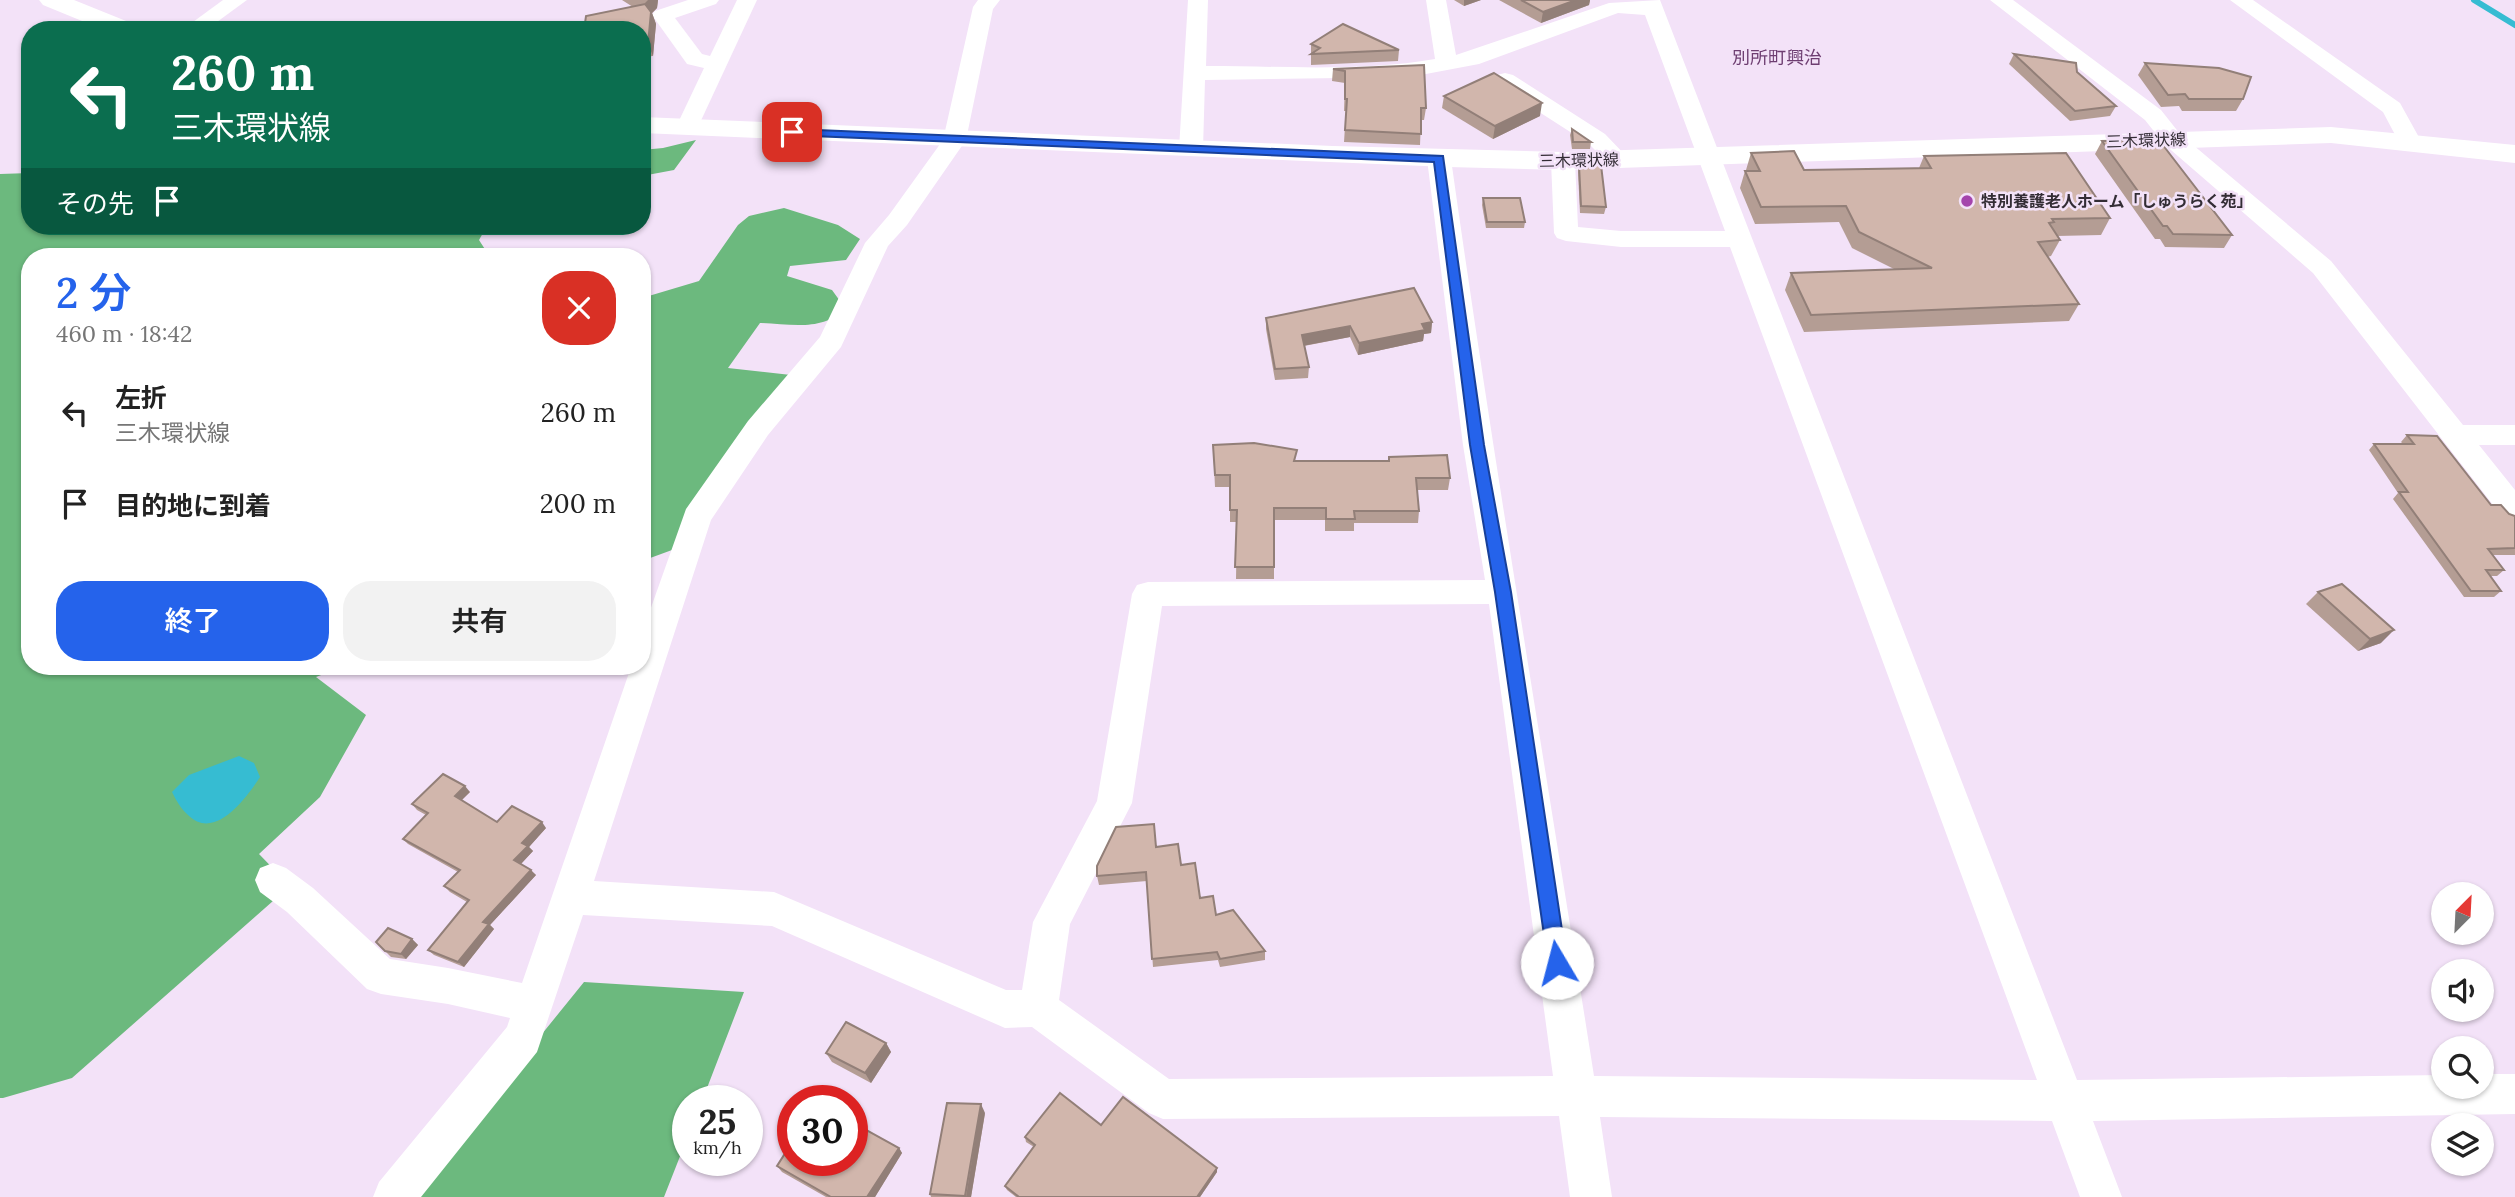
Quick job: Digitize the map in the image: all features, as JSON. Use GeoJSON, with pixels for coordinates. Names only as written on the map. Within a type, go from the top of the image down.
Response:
{"type":"FeatureCollection","features":[{"type":"Feature","properties":{"kind":"main road"},"geometry":{"type":"LineString","coordinates":[[52,0],[104,21]]}},
{"type":"Feature","properties":{"kind":"main road","name":"三木環状線"},"geometry":{"type":"LineString","coordinates":[[651,125],[1439,159],[1563,161],[2331,135],[2515,153]]}},
{"type":"Feature","properties":{"kind":"street"},"geometry":{"type":"LineString","coordinates":[[206,21],[237,0]]}},
{"type":"Feature","properties":{"kind":"street"},"geometry":{"type":"LineString","coordinates":[[709,0],[662,15],[695,59],[717,64]]}},
{"type":"Feature","properties":{"kind":"street"},"geometry":{"type":"LineString","coordinates":[[687,127],[747,0]]}},
{"type":"Feature","properties":{"kind":"street"},"geometry":{"type":"LineString","coordinates":[[651,655],[696,517],[758,428],[832,341],[877,243],[898,220],[954,140],[983,8],[990,0]]}},
{"type":"Feature","properties":{"kind":"street"},"geometry":{"type":"LineString","coordinates":[[1191,149],[1197,73],[1198,0]]}},
{"type":"Feature","properties":{"kind":"street"},"geometry":{"type":"LineString","coordinates":[[1436,0],[1447,63]]}},
{"type":"Feature","properties":{"kind":"street"},"geometry":{"type":"LineString","coordinates":[[2000,0],[2153,115],[2172,139],[2322,267],[2515,511]]}},
{"type":"Feature","properties":{"kind":"street"},"geometry":{"type":"LineString","coordinates":[[2240,0],[2392,108],[2409,141]]}},
{"type":"Feature","properties":{"kind":"street"},"geometry":{"type":"LineString","coordinates":[[1197,73],[1410,70],[1471,59],[1616,7],[1652,5],[1706,155],[2101,1197]]}},
{"type":"Feature","properties":{"kind":"street"},"geometry":{"type":"LineString","coordinates":[[1471,59],[1597,139],[1617,159]]}},
{"type":"Feature","properties":{"kind":"street"},"geometry":{"type":"LineString","coordinates":[[1439,159],[1477,445],[1503,592],[1591,1197]]}},
{"type":"Feature","properties":{"kind":"street"},"geometry":{"type":"LineString","coordinates":[[1563,161],[1566,233],[1620,239],[1739,239]]}},
{"type":"Feature","properties":{"kind":"street"},"geometry":{"type":"LineString","coordinates":[[2456,435],[2515,435]]}},
{"type":"Feature","properties":{"kind":"street"},"geometry":{"type":"LineString","coordinates":[[1038,1008],[1052,922],[1114,803],[1148,594],[1503,592]]}},
{"type":"Feature","properties":{"kind":"street"},"geometry":{"type":"LineString","coordinates":[[394,1197],[523,1038],[644,675]]}},
{"type":"Feature","properties":{"kind":"street"},"geometry":{"type":"LineString","coordinates":[[273,880],[300,900],[381,976],[448,986],[535,1005]]}},
{"type":"Feature","properties":{"kind":"street"},"geometry":{"type":"LineString","coordinates":[[572,897],[774,909],[1005,1009],[1038,1008],[1163,1099],[1577,1096],[2065,1101],[2515,1094]]}},
{"type":"Feature","properties":{"kind":"green space"},"geometry":{"type":"Polygon","coordinates":[[[696,140],[674,170],[651,174],[651,149],[696,140]]]}},
{"type":"Feature","properties":{"kind":"green space"},"geometry":{"type":"Polygon","coordinates":[[[21,173],[21,235],[482,235],[479,240],[484,248],[21,248],[21,675],[321,675],[316,677],[366,715],[320,797],[259,854],[290,886],[72,1078],[3,1098],[0,1098],[0,174],[21,173]]]}},
{"type":"Feature","properties":{"kind":"green space"},"geometry":{"type":"Polygon","coordinates":[[[784,208],[838,225],[860,239],[846,260],[790,266],[787,276],[832,290],[845,308],[837,316],[817,324],[760,323],[728,368],[791,375],[672,550],[651,558],[651,295],[699,281],[738,225],[749,216],[784,208]]]}},
{"type":"Feature","properties":{"kind":"green space"},"geometry":{"type":"Polygon","coordinates":[[[584,982],[744,992],[708,1085],[672,1085],[672,1176],[664,1197],[410,1197],[584,982]]]}},
{"type":"Feature","properties":{"kind":"water"},"geometry":{"type":"Polygon","coordinates":[[[239,756],[254,763],[260,777],[239,805],[219,820],[209,823],[198,822],[188,815],[172,792],[189,775],[239,756]]]}},
{"type":"Feature","properties":{"kind":"building"},"geometry":{"type":"Polygon","coordinates":[[[1521,0],[1576,0],[1543,12],[1521,0]]]}},
{"type":"Feature","properties":{"kind":"building"},"geometry":{"type":"Polygon","coordinates":[[[645,4],[651,12],[650,21],[585,21],[586,16],[645,4]]]}},
{"type":"Feature","properties":{"kind":"building"},"geometry":{"type":"Polygon","coordinates":[[[1343,24],[1399,50],[1311,54],[1320,48],[1311,44],[1343,24]]]}},
{"type":"Feature","properties":{"kind":"building"},"geometry":{"type":"Polygon","coordinates":[[[2014,54],[2076,63],[2077,72],[2116,106],[2075,111],[2014,54]]]}},
{"type":"Feature","properties":{"kind":"building"},"geometry":{"type":"Polygon","coordinates":[[[2145,63],[2219,68],[2251,77],[2243,99],[2189,99],[2185,94],[2168,95],[2145,63]]]}},
{"type":"Feature","properties":{"kind":"building"},"geometry":{"type":"Polygon","coordinates":[[[1424,65],[1426,108],[1421,108],[1421,134],[1345,130],[1345,71],[1333,69],[1424,65]]]}},
{"type":"Feature","properties":{"kind":"building"},"geometry":{"type":"Polygon","coordinates":[[[1494,73],[1542,103],[1495,126],[1444,96],[1494,73]]]}},
{"type":"Feature","properties":{"kind":"building"},"geometry":{"type":"Polygon","coordinates":[[[1572,129],[1591,142],[1573,142],[1572,129]]]}},
{"type":"Feature","properties":{"kind":"building"},"geometry":{"type":"Polygon","coordinates":[[[2159,140],[2232,235],[2173,234],[2167,226],[2163,226],[2102,141],[2159,140]]]}},
{"type":"Feature","properties":{"kind":"building"},"geometry":{"type":"Polygon","coordinates":[[[1794,151],[1804,170],[1931,168],[1924,156],[2066,153],[2110,218],[2052,219],[2054,222],[2049,223],[2060,240],[2038,242],[2079,304],[1811,315],[1791,273],[1932,268],[1859,232],[1846,206],[1761,207],[1745,171],[1760,171],[1751,153],[1794,151]]]}},
{"type":"Feature","properties":{"kind":"building"},"geometry":{"type":"Polygon","coordinates":[[[1579,165],[1601,165],[1606,207],[1581,206],[1579,165]]]}},
{"type":"Feature","properties":{"kind":"building"},"geometry":{"type":"Polygon","coordinates":[[[1483,198],[1520,198],[1525,222],[1487,222],[1483,198]]]}},
{"type":"Feature","properties":{"kind":"building"},"geometry":{"type":"Polygon","coordinates":[[[1414,288],[1432,322],[1422,324],[1425,330],[1359,343],[1350,326],[1302,335],[1309,367],[1275,369],[1266,318],[1414,288]]]}},
{"type":"Feature","properties":{"kind":"building"},"geometry":{"type":"Polygon","coordinates":[[[2407,435],[2437,436],[2491,505],[2501,505],[2509,514],[2515,516],[2515,548],[2488,549],[2504,570],[2486,570],[2501,591],[2471,591],[2399,492],[2408,492],[2374,444],[2414,444],[2407,435]]]}},
{"type":"Feature","properties":{"kind":"building"},"geometry":{"type":"Polygon","coordinates":[[[1254,443],[1297,450],[1294,461],[1389,461],[1389,457],[1447,455],[1450,478],[1416,478],[1419,511],[1354,511],[1355,519],[1326,519],[1326,508],[1274,508],[1274,567],[1235,567],[1237,510],[1230,510],[1230,475],[1215,475],[1213,445],[1254,443]]]}},
{"type":"Feature","properties":{"kind":"building"},"geometry":{"type":"Polygon","coordinates":[[[2342,584],[2394,630],[2370,639],[2318,592],[2342,584]]]}},
{"type":"Feature","properties":{"kind":"building"},"geometry":{"type":"Polygon","coordinates":[[[443,774],[465,786],[455,796],[497,822],[512,806],[542,822],[522,843],[528,846],[514,860],[531,870],[483,922],[489,924],[458,962],[428,950],[469,900],[444,886],[460,870],[403,839],[428,813],[412,804],[443,774]]]}},
{"type":"Feature","properties":{"kind":"building"},"geometry":{"type":"Polygon","coordinates":[[[1154,824],[1156,847],[1178,844],[1181,865],[1195,863],[1200,898],[1213,896],[1216,915],[1233,910],[1265,951],[1220,959],[1217,952],[1152,959],[1146,872],[1097,876],[1097,866],[1116,827],[1154,824]]]}},
{"type":"Feature","properties":{"kind":"building"},"geometry":{"type":"Polygon","coordinates":[[[388,928],[412,939],[401,954],[385,951],[376,942],[388,928]]]}},
{"type":"Feature","properties":{"kind":"building"},"geometry":{"type":"Polygon","coordinates":[[[846,1022],[886,1043],[865,1073],[826,1053],[846,1022]]]}},
{"type":"Feature","properties":{"kind":"building"},"geometry":{"type":"Polygon","coordinates":[[[1060,1093],[1101,1125],[1123,1097],[1217,1168],[1197,1197],[1019,1197],[1005,1186],[1035,1145],[1025,1137],[1060,1093]]]}},
{"type":"Feature","properties":{"kind":"building"},"geometry":{"type":"Polygon","coordinates":[[[947,1103],[981,1104],[965,1196],[930,1194],[947,1103]]]}},
{"type":"Feature","properties":{"kind":"building"},"geometry":{"type":"Polygon","coordinates":[[[868,1131],[899,1148],[867,1197],[831,1197],[794,1176],[868,1176],[868,1131]]]}},
{"type":"Feature","properties":{"kind":"waterway"},"geometry":{"type":"LineString","coordinates":[[2474,0],[2515,25]]}},
{"type":"Feature","properties":{"kind":"place","name":"特別養護老人ホーム「しゅうらく苑」"},"geometry":{"type":"Point","coordinates":[1967,201]}},
{"type":"Feature","properties":{"kind":"district","name":"別所町興治"},"geometry":{"type":"Point","coordinates":[1777,58]}},
{"type":"Feature","properties":{"kind":"route"},"geometry":{"type":"LineString","coordinates":[[792,132],[1439,159],[1477,445],[1503,592],[1557,963]]}}]}
